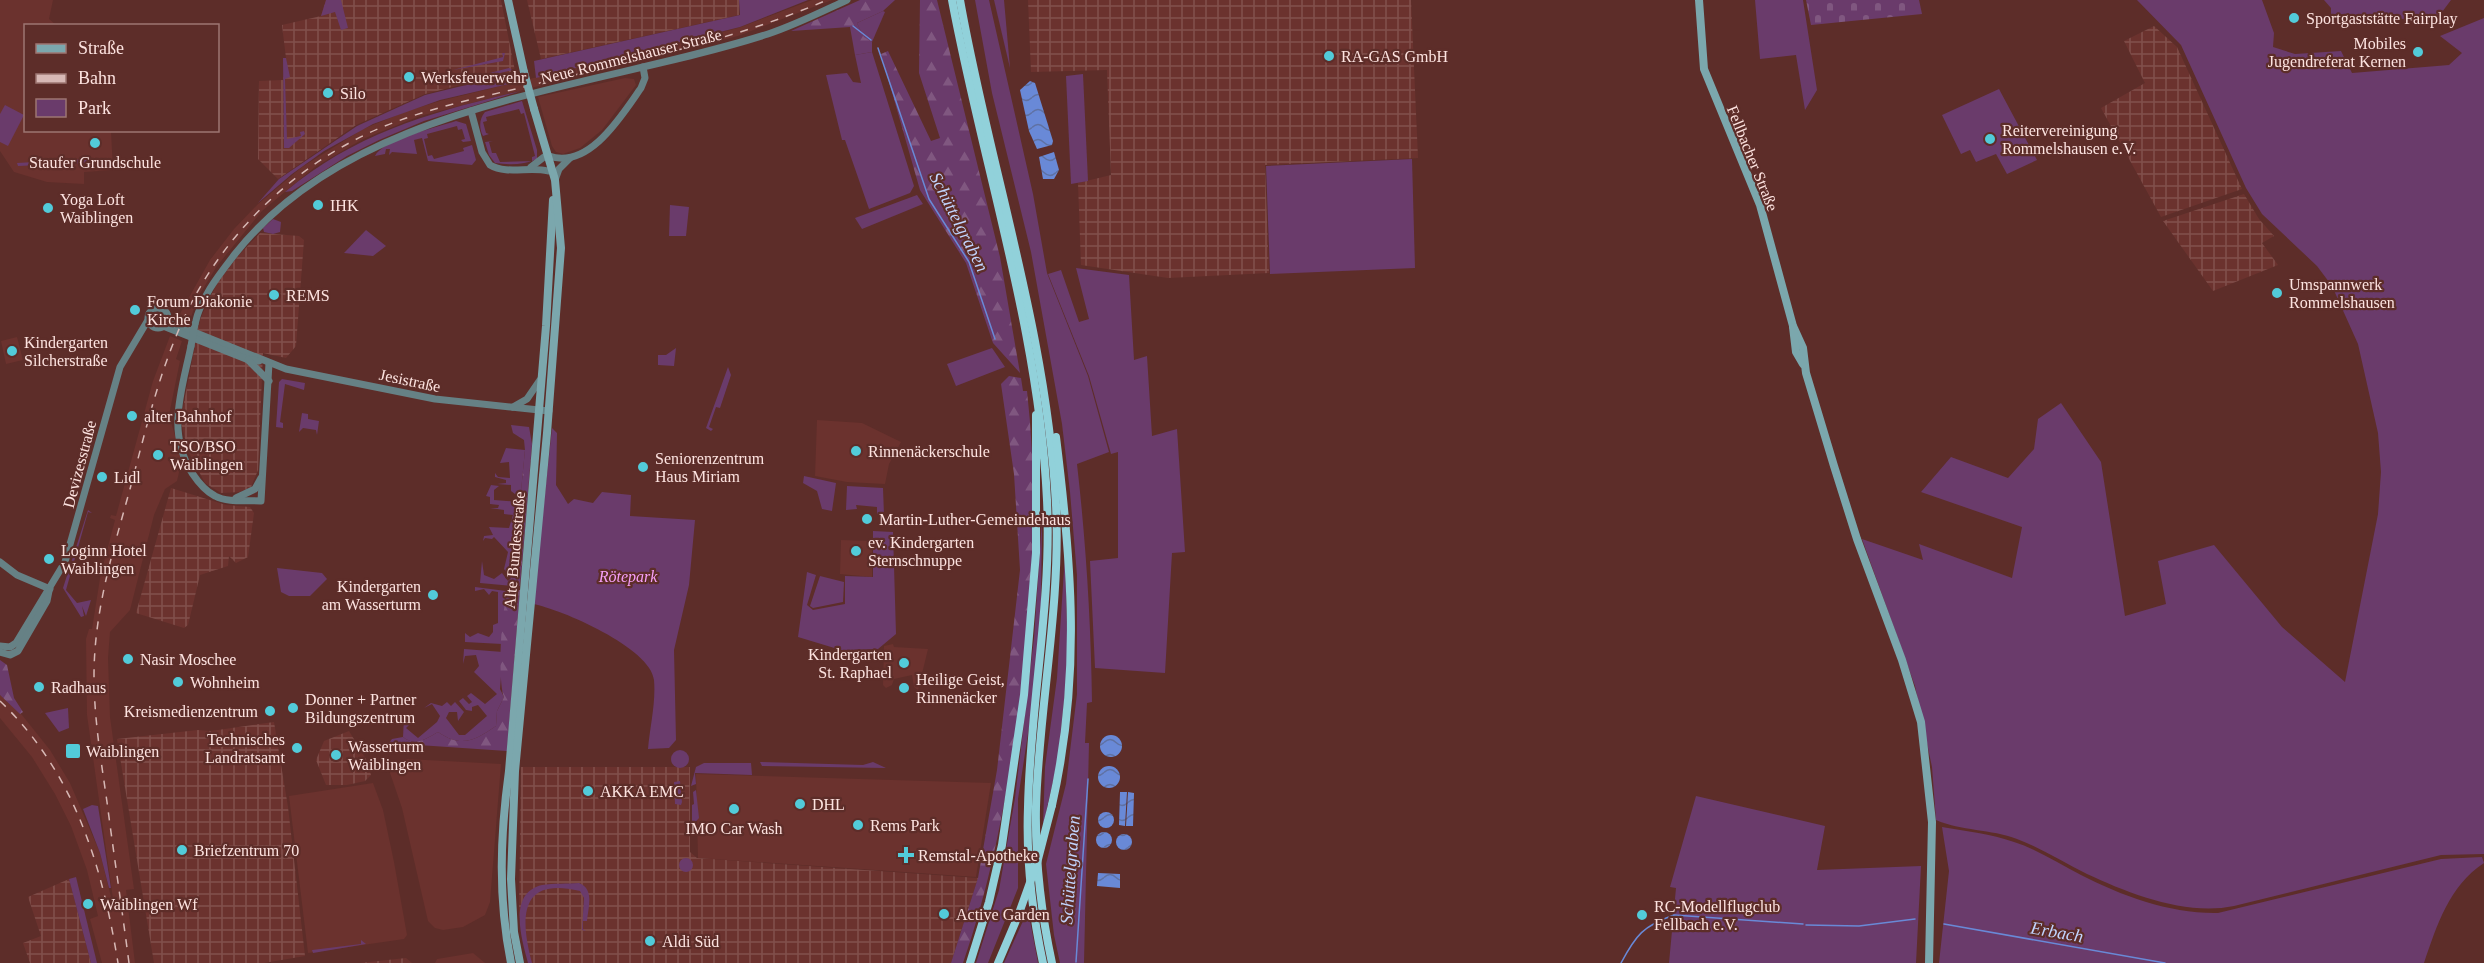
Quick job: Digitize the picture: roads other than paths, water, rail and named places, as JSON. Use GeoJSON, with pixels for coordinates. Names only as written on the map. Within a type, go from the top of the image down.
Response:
{"type":"FeatureCollection","features":[{"type":"Feature","properties":{"kind":"highway"},"geometry":{"type":"LineString","coordinates":[[952,0],[1016,283],[1037,402],[1045,470],[1048,562],[1045,627],[1029,787],[1028,842],[1031,895],[1043,963]]}},
{"type":"Feature","properties":{"kind":"highway"},"geometry":{"type":"LineString","coordinates":[[960,0],[1042,372],[1053,462],[1057,552],[1054,624],[1037,793],[1036,834],[1040,892],[1052,963]]}},
{"type":"Feature","properties":{"kind":"highway"},"geometry":{"type":"LineString","coordinates":[[998,963],[1037,862],[1052,805],[1069,708],[1072,610],[1068,539],[1055,424],[1051,399],[1042,372]]}},
{"type":"Feature","properties":{"kind":"highway"},"geometry":{"type":"LineString","coordinates":[[970,963],[989,902],[1000,856],[1024,695],[1036,553],[1037,487],[1034,427],[1037,402]]}},
{"type":"Feature","properties":{"kind":"main road","name":"Alte Bundesstraße"},"geometry":{"type":"LineString","coordinates":[[508,0],[524,72],[555,180],[561,248],[549,411],[514,745]]}},
{"type":"Feature","properties":{"kind":"main road","name":"Fellbacher Straße"},"geometry":{"type":"LineString","coordinates":[[1699,0],[1704,69],[1760,205],[1793,326],[1796,352],[1804,366],[1857,539],[1900,651],[1921,722],[1932,822],[1929,963]]}},
{"type":"Feature","properties":{"kind":"main road","name":"Alte Bundesstraße"},"geometry":{"type":"LineString","coordinates":[[514,745],[553,232],[553,201],[547,157]]}},
{"type":"Feature","properties":{"kind":"main road"},"geometry":{"type":"LineString","coordinates":[[514,745],[512,879],[514,932],[520,963]]}},
{"type":"Feature","properties":{"kind":"main road"},"geometry":{"type":"LineString","coordinates":[[511,963],[503,919],[501,879],[503,818],[512,771]]}},
{"type":"Feature","properties":{"kind":"street","name":"Neue Rommelshauser Straße"},"geometry":{"type":"LineString","coordinates":[[261,499],[231,500],[214,496],[200,484],[180,447],[176,428],[195,324],[203,299],[259,225],[298,193],[384,143],[471,111],[770,34],[847,0]]}},
{"type":"Feature","properties":{"kind":"street"},"geometry":{"type":"LineString","coordinates":[[555,180],[559,169],[570,158],[597,143],[619,117],[644,82],[643,67]]}},
{"type":"Feature","properties":{"kind":"street"},"geometry":{"type":"LineString","coordinates":[[471,111],[486,162],[499,169],[529,168],[548,171]]}},
{"type":"Feature","properties":{"kind":"street"},"geometry":{"type":"LineString","coordinates":[[529,168],[547,157],[570,158]]}},
{"type":"Feature","properties":{"kind":"street"},"geometry":{"type":"LineString","coordinates":[[157,308],[165,311],[167,319],[163,326],[150,323],[150,312],[157,308]]}},
{"type":"Feature","properties":{"kind":"street","name":"Jesistraße"},"geometry":{"type":"LineString","coordinates":[[167,319],[174,324],[286,369],[435,399],[549,411]]}},
{"type":"Feature","properties":{"kind":"street","name":"Devizesstraße"},"geometry":{"type":"LineString","coordinates":[[50,589],[65,562],[120,368],[132,344],[150,323]]}},
{"type":"Feature","properties":{"kind":"street","name":"Jesistraße"},"geometry":{"type":"LineString","coordinates":[[163,326],[246,359],[269,363]]}},
{"type":"Feature","properties":{"kind":"street"},"geometry":{"type":"LineString","coordinates":[[246,359],[255,365],[269,381]]}},
{"type":"Feature","properties":{"kind":"street"},"geometry":{"type":"LineString","coordinates":[[240,497],[261,499],[265,465],[269,363]]}},
{"type":"Feature","properties":{"kind":"street"},"geometry":{"type":"LineString","coordinates":[[510,408],[527,399],[536,389],[542,375]]}},
{"type":"Feature","properties":{"kind":"street"},"geometry":{"type":"LineString","coordinates":[[231,500],[257,486],[265,465]]}},
{"type":"Feature","properties":{"kind":"street"},"geometry":{"type":"LineString","coordinates":[[0,562],[17,575],[50,589]]}},
{"type":"Feature","properties":{"kind":"street"},"geometry":{"type":"LineString","coordinates":[[0,646],[10,647],[16,643],[50,589]]}},
{"type":"Feature","properties":{"kind":"street"},"geometry":{"type":"LineString","coordinates":[[0,652],[10,655],[18,651],[46,601],[50,589]]}},
{"type":"Feature","properties":{"kind":"water"},"geometry":{"type":"Polygon","coordinates":[[[1030,81],[1035,83],[1053,141],[1052,145],[1037,149],[1029,131],[1020,90],[1030,81]]]}},
{"type":"Feature","properties":{"kind":"water"},"geometry":{"type":"Polygon","coordinates":[[[1054,152],[1059,170],[1054,179],[1043,179],[1039,157],[1054,152]]]}},
{"type":"Feature","properties":{"kind":"water"},"geometry":{"type":"Polygon","coordinates":[[[1111,735],[1119,738],[1122,746],[1119,754],[1111,757],[1103,754],[1100,746],[1103,738],[1111,735]]]}},
{"type":"Feature","properties":{"kind":"water"},"geometry":{"type":"Polygon","coordinates":[[[1109,766],[1117,769],[1120,777],[1117,785],[1109,788],[1101,785],[1098,777],[1101,769],[1109,766]]]}},
{"type":"Feature","properties":{"kind":"water"},"geometry":{"type":"Polygon","coordinates":[[[1120,792],[1127,792],[1125,826],[1119,825],[1120,792]]]}},
{"type":"Feature","properties":{"kind":"water"},"geometry":{"type":"Polygon","coordinates":[[[1128,792],[1134,793],[1133,826],[1126,826],[1128,792]]]}},
{"type":"Feature","properties":{"kind":"water"},"geometry":{"type":"Polygon","coordinates":[[[1106,812],[1114,820],[1106,828],[1098,820],[1106,812]]]}},
{"type":"Feature","properties":{"kind":"water"},"geometry":{"type":"Polygon","coordinates":[[[1104,832],[1112,840],[1104,848],[1096,840],[1104,832]]]}},
{"type":"Feature","properties":{"kind":"water"},"geometry":{"type":"Polygon","coordinates":[[[1124,834],[1132,842],[1124,850],[1116,842],[1124,834]]]}},
{"type":"Feature","properties":{"kind":"water"},"geometry":{"type":"Polygon","coordinates":[[[1098,873],[1120,874],[1120,888],[1097,886],[1098,873]]]}},
{"type":"Feature","properties":{"kind":"waterway"},"geometry":{"type":"LineString","coordinates":[[853,26],[871,40]]}},
{"type":"Feature","properties":{"kind":"waterway","name":"Schüttelgraben"},"geometry":{"type":"LineString","coordinates":[[878,48],[929,199],[969,262],[995,339]]}},
{"type":"Feature","properties":{"kind":"waterway","name":"Schüttelgraben"},"geometry":{"type":"LineString","coordinates":[[1076,962],[1088,779]]}},
{"type":"Feature","properties":{"kind":"waterway","name":"Erbach"},"geometry":{"type":"LineString","coordinates":[[1621,963],[1636,938],[1655,923],[1674,915],[1803,924]]}},
{"type":"Feature","properties":{"kind":"waterway","name":"Erbach"},"geometry":{"type":"LineString","coordinates":[[1806,925],[1859,926],[1915,919]]}},
{"type":"Feature","properties":{"kind":"waterway","name":"Erbach"},"geometry":{"type":"LineString","coordinates":[[1944,924],[2165,963]]}},
{"type":"Feature","properties":{"kind":"railway"},"geometry":{"type":"LineString","coordinates":[[129,963],[100,755],[94,692],[97,628],[111,558],[145,430],[170,353],[193,301],[233,239],[258,211],[315,164],[347,144],[380,128],[457,103],[647,58],[720,38],[827,0]]}},
{"type":"Feature","properties":{"kind":"railway"},"geometry":{"type":"LineString","coordinates":[[0,701],[26,729],[47,758],[66,789],[81,822],[103,890],[118,963]]}},
{"type":"Feature","properties":{"kind":"place","name":"Sportgaststätte Fairplay"},"geometry":{"type":"Point","coordinates":[2294,18]}},
{"type":"Feature","properties":{"kind":"place","name":"Mobiles Jugendreferat Kernen"},"geometry":{"type":"Point","coordinates":[2418,52]}},
{"type":"Feature","properties":{"kind":"place","name":"RA-GAS GmbH"},"geometry":{"type":"Point","coordinates":[1329,56]}},
{"type":"Feature","properties":{"kind":"place","name":"Werksfeuerwehr"},"geometry":{"type":"Point","coordinates":[409,77]}},
{"type":"Feature","properties":{"kind":"place","name":"Silo"},"geometry":{"type":"Point","coordinates":[328,93]}},
{"type":"Feature","properties":{"kind":"place","name":"Reitervereinigung Rommelshausen e.V."},"geometry":{"type":"Point","coordinates":[1990,139]}},
{"type":"Feature","properties":{"kind":"place","name":"Staufer Grundschule"},"geometry":{"type":"Point","coordinates":[95,143]}},
{"type":"Feature","properties":{"kind":"place","name":"IHK"},"geometry":{"type":"Point","coordinates":[318,205]}},
{"type":"Feature","properties":{"kind":"place","name":"Yoga Loft Waiblingen"},"geometry":{"type":"Point","coordinates":[48,208]}},
{"type":"Feature","properties":{"kind":"place","name":"Umspannwerk Rommelshausen"},"geometry":{"type":"Point","coordinates":[2277,293]}},
{"type":"Feature","properties":{"kind":"place","name":"REMS"},"geometry":{"type":"Point","coordinates":[274,295]}},
{"type":"Feature","properties":{"kind":"place","name":"Forum Diakonie Kirche"},"geometry":{"type":"Point","coordinates":[135,310]}},
{"type":"Feature","properties":{"kind":"place","name":"Kindergarten Silcherstraße"},"geometry":{"type":"Point","coordinates":[12,351]}},
{"type":"Feature","properties":{"kind":"place","name":"alter Bahnhof"},"geometry":{"type":"Point","coordinates":[132,416]}},
{"type":"Feature","properties":{"kind":"place","name":"Rinnenäckerschule"},"geometry":{"type":"Point","coordinates":[856,451]}},
{"type":"Feature","properties":{"kind":"place","name":"TSO/BSO Waiblingen"},"geometry":{"type":"Point","coordinates":[158,455]}},
{"type":"Feature","properties":{"kind":"place","name":"Seniorenzentrum Haus Miriam"},"geometry":{"type":"Point","coordinates":[643,467]}},
{"type":"Feature","properties":{"kind":"place","name":"Lidl"},"geometry":{"type":"Point","coordinates":[102,477]}},
{"type":"Feature","properties":{"kind":"place","name":"Martin-Luther-Gemeindehaus"},"geometry":{"type":"Point","coordinates":[867,519]}},
{"type":"Feature","properties":{"kind":"place","name":"ev. Kindergarten Sternschnuppe"},"geometry":{"type":"Point","coordinates":[856,551]}},
{"type":"Feature","properties":{"kind":"place","name":"Loginn Hotel Waiblingen"},"geometry":{"type":"Point","coordinates":[49,559]}},
{"type":"Feature","properties":{"kind":"place","name":"Kindergarten am Wasserturm"},"geometry":{"type":"Point","coordinates":[433,595]}},
{"type":"Feature","properties":{"kind":"place","name":"Nasir Moschee"},"geometry":{"type":"Point","coordinates":[128,659]}},
{"type":"Feature","properties":{"kind":"place","name":"Kindergarten St. Raphael"},"geometry":{"type":"Point","coordinates":[904,663]}},
{"type":"Feature","properties":{"kind":"place","name":"Wohnheim"},"geometry":{"type":"Point","coordinates":[178,682]}},
{"type":"Feature","properties":{"kind":"place","name":"Radhaus"},"geometry":{"type":"Point","coordinates":[39,687]}},
{"type":"Feature","properties":{"kind":"place","name":"Heilige Geist, Rinnenäcker"},"geometry":{"type":"Point","coordinates":[904,688]}},
{"type":"Feature","properties":{"kind":"place","name":"Donner + Partner Bildungszentrum"},"geometry":{"type":"Point","coordinates":[293,708]}},
{"type":"Feature","properties":{"kind":"place","name":"Kreismedienzentrum"},"geometry":{"type":"Point","coordinates":[270,711]}},
{"type":"Feature","properties":{"kind":"place","name":"Technisches Landratsamt"},"geometry":{"type":"Point","coordinates":[297,748]}},
{"type":"Feature","properties":{"kind":"place","name":"Waiblingen"},"geometry":{"type":"Point","coordinates":[73,751]}},
{"type":"Feature","properties":{"kind":"place","name":"Wasserturm Waiblingen"},"geometry":{"type":"Point","coordinates":[336,755]}},
{"type":"Feature","properties":{"kind":"place","name":"AKKA EMC"},"geometry":{"type":"Point","coordinates":[588,791]}},
{"type":"Feature","properties":{"kind":"place","name":"DHL"},"geometry":{"type":"Point","coordinates":[800,804]}},
{"type":"Feature","properties":{"kind":"place","name":"IMO Car Wash"},"geometry":{"type":"Point","coordinates":[734,809]}},
{"type":"Feature","properties":{"kind":"place","name":"Rems Park"},"geometry":{"type":"Point","coordinates":[858,825]}},
{"type":"Feature","properties":{"kind":"place","name":"Briefzentrum 70"},"geometry":{"type":"Point","coordinates":[182,850]}},
{"type":"Feature","properties":{"kind":"place","name":"Remstal-Apotheke"},"geometry":{"type":"Point","coordinates":[906,855]}},
{"type":"Feature","properties":{"kind":"place","name":"Waiblingen Wf"},"geometry":{"type":"Point","coordinates":[88,904]}},
{"type":"Feature","properties":{"kind":"place","name":"Active Garden"},"geometry":{"type":"Point","coordinates":[944,914]}},
{"type":"Feature","properties":{"kind":"place","name":"RC-Modellflugclub Fellbach e.V."},"geometry":{"type":"Point","coordinates":[1642,915]}},
{"type":"Feature","properties":{"kind":"place","name":"Aldi Süd"},"geometry":{"type":"Point","coordinates":[650,941]}},
{"type":"Feature","properties":{"kind":"park label","name":"Rötepark"},"geometry":{"type":"Point","coordinates":[628,576]}}]}
